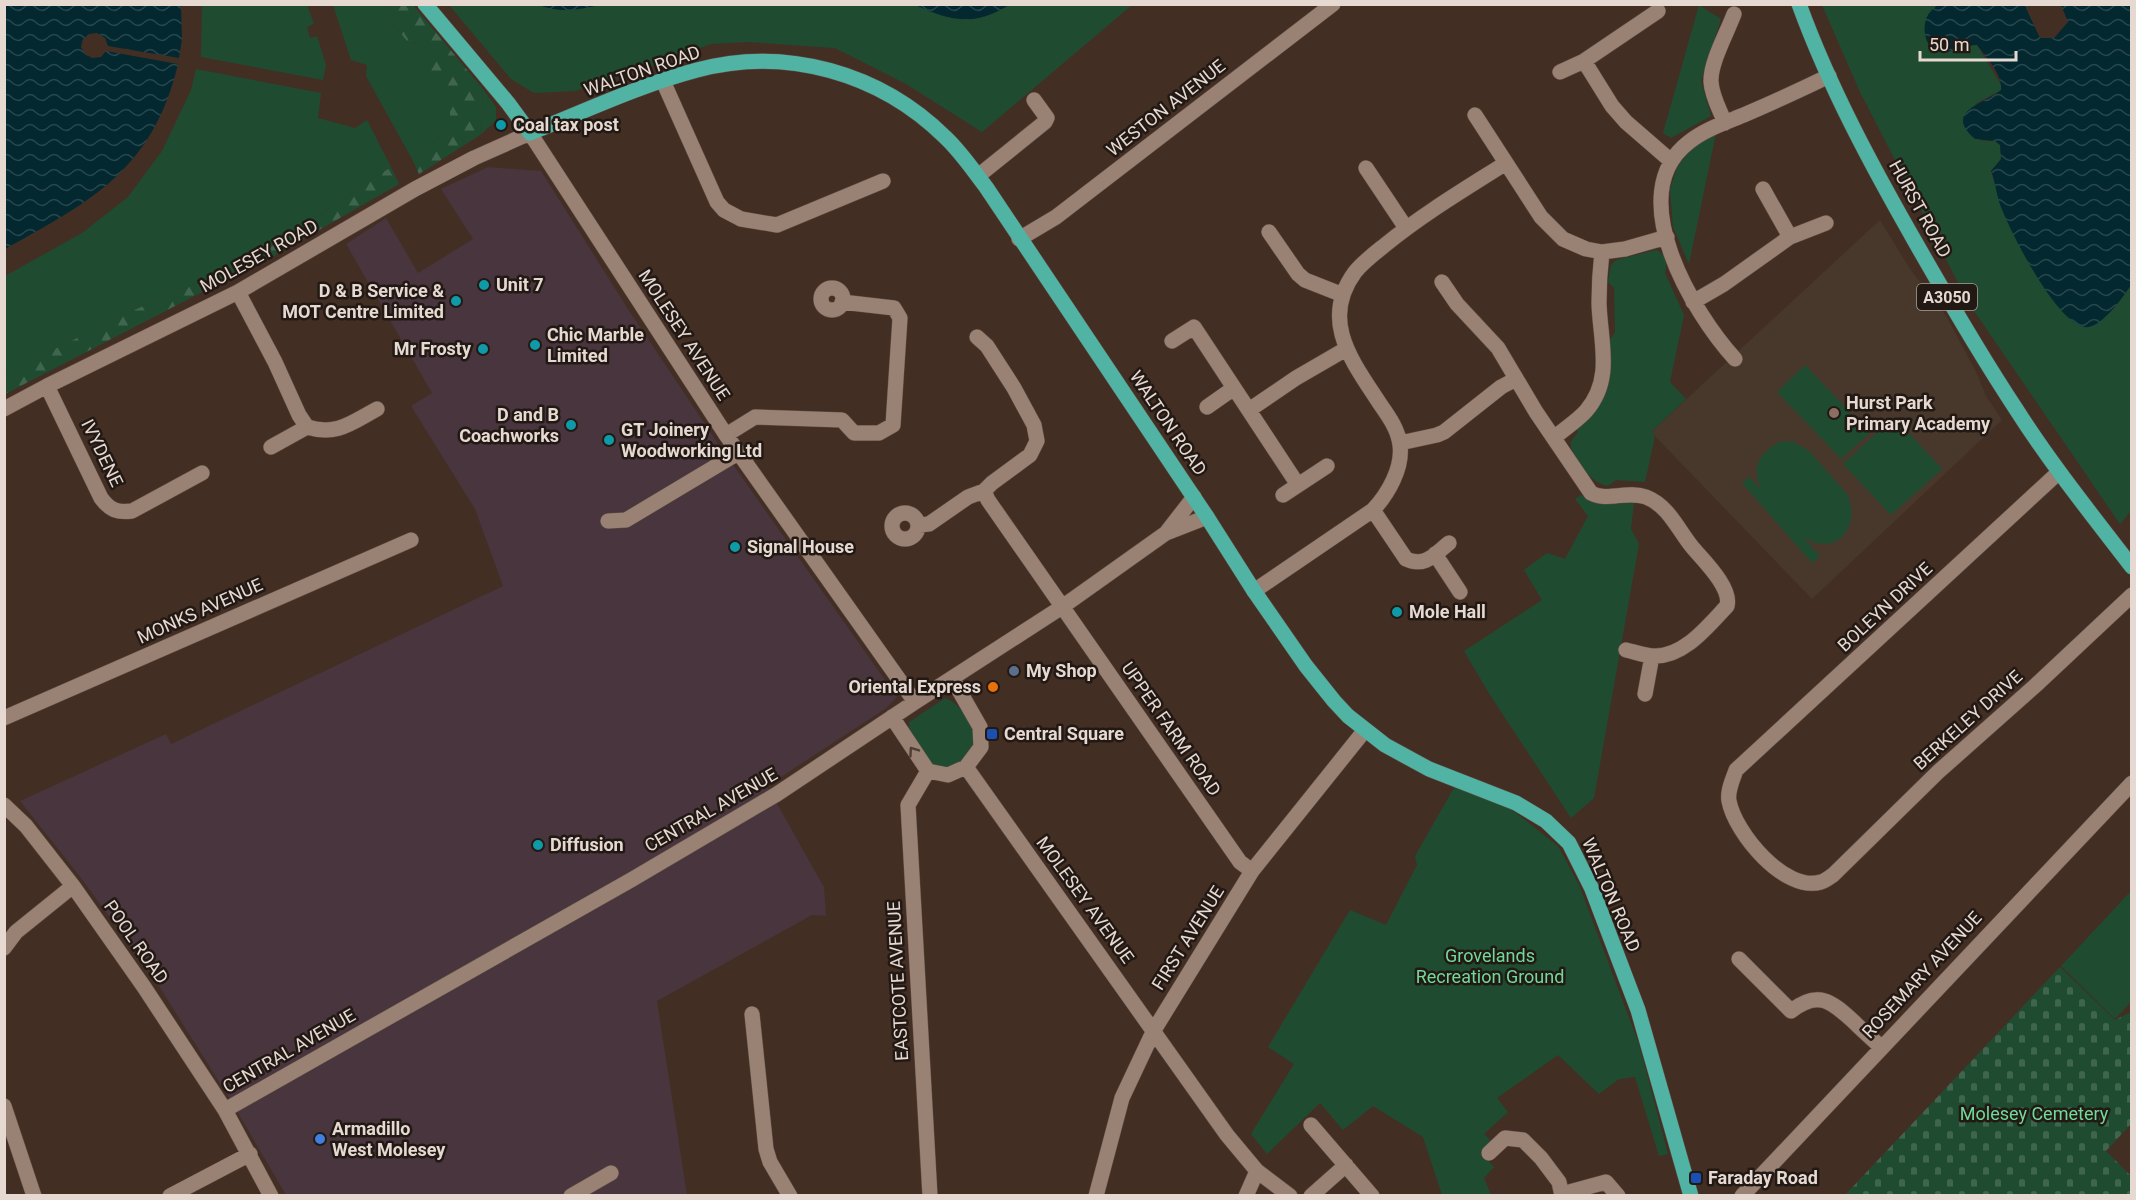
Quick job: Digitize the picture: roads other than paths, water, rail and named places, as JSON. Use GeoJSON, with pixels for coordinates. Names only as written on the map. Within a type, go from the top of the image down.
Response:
{"type":"FeatureCollection","features":[{"type":"Feature","properties":{"kind":"main road"},"geometry":{"type":"LineString","coordinates":[[425,4],[530,133]]}},
{"type":"Feature","properties":{"kind":"main road","name":"HURST ROAD"},"geometry":{"type":"LineString","coordinates":[[1799,4],[1842,107],[1890,198],[1966,330],[2016,410],[2059,472],[2132,567]]}},
{"type":"Feature","properties":{"kind":"main road","name":"WALTON ROAD"},"geometry":{"type":"LineString","coordinates":[[530,133],[663,81],[698,70],[730,63],[786,62],[830,69],[875,86],[913,111],[944,136],[978,176],[1306,666],[1348,716],[1385,745],[1429,769],[1497,794],[1532,812],[1562,834],[1569,843],[1592,890],[1638,1010],[1692,1196]]}},
{"type":"Feature","properties":{"kind":"street","name":"WESTON AVENUE"},"geometry":{"type":"LineString","coordinates":[[1019,238],[1056,217],[1333,4]]}},
{"type":"Feature","properties":{"kind":"street"},"geometry":{"type":"LineString","coordinates":[[1560,72],[1584,61],[1658,11]]}},
{"type":"Feature","properties":{"kind":"street"},"geometry":{"type":"LineString","coordinates":[[1725,123],[1714,97],[1711,80],[1717,57],[1734,14]]}},
{"type":"Feature","properties":{"kind":"street"},"geometry":{"type":"LineString","coordinates":[[1584,61],[1612,106],[1626,122],[1671,161]]}},
{"type":"Feature","properties":{"kind":"street"},"geometry":{"type":"LineString","coordinates":[[1736,359],[1707,324],[1674,260],[1661,207],[1661,192],[1671,161],[1688,142],[1829,76]]}},
{"type":"Feature","properties":{"kind":"street"},"geometry":{"type":"LineString","coordinates":[[663,81],[717,202],[723,210],[741,219],[777,225],[884,181]]}},
{"type":"Feature","properties":{"kind":"street"},"geometry":{"type":"LineString","coordinates":[[978,176],[1045,122],[1047,118],[1034,100]]}},
{"type":"Feature","properties":{"kind":"street"},"geometry":{"type":"LineString","coordinates":[[1475,115],[1541,217],[1563,239],[1576,246],[1602,252],[1625,249],[1667,237]]}},
{"type":"Feature","properties":{"kind":"street","name":"MOLESEY ROAD"},"geometry":{"type":"LineString","coordinates":[[4,409],[238,292],[415,189],[474,158],[530,133]]}},
{"type":"Feature","properties":{"kind":"street","name":"MOLESEY AVENUE"},"geometry":{"type":"LineString","coordinates":[[530,133],[738,453],[915,702]]}},
{"type":"Feature","properties":{"kind":"street"},"geometry":{"type":"LineString","coordinates":[[1254,591],[1373,510],[1386,494],[1396,473],[1401,453],[1400,442],[1392,422],[1346,349],[1339,323],[1343,294],[1356,271],[1406,228],[1506,163]]}},
{"type":"Feature","properties":{"kind":"street"},"geometry":{"type":"LineString","coordinates":[[1366,168],[1406,228]]}},
{"type":"Feature","properties":{"kind":"street"},"geometry":{"type":"LineString","coordinates":[[1764,189],[1790,237]]}},
{"type":"Feature","properties":{"kind":"street"},"geometry":{"type":"LineString","coordinates":[[1694,302],[1724,284],[1790,237],[1826,223]]}},
{"type":"Feature","properties":{"kind":"street"},"geometry":{"type":"LineString","coordinates":[[1269,232],[1298,274],[1305,280],[1343,294]]}},
{"type":"Feature","properties":{"kind":"street"},"geometry":{"type":"LineString","coordinates":[[1554,438],[1586,411],[1597,395],[1603,379],[1605,359],[1599,305],[1602,252]]}},
{"type":"Feature","properties":{"kind":"street"},"geometry":{"type":"LineString","coordinates":[[1442,282],[1457,304],[1498,348],[1591,493],[1604,496],[1636,494],[1663,508],[1706,562],[1727,595],[1727,606],[1684,647],[1664,656],[1652,656],[1626,650]]}},
{"type":"Feature","properties":{"kind":"street"},"geometry":{"type":"LineString","coordinates":[[238,292],[307,427]]}},
{"type":"Feature","properties":{"kind":"street"},"geometry":{"type":"LineString","coordinates":[[726,435],[755,417],[842,420],[854,433],[879,433],[893,425],[900,318],[894,308],[842,302]]}},
{"type":"Feature","properties":{"kind":"street"},"geometry":{"type":"LineString","coordinates":[[1172,341],[1194,327],[1298,485]]}},
{"type":"Feature","properties":{"kind":"street"},"geometry":{"type":"LineString","coordinates":[[919,525],[929,524],[968,496],[984,491],[1030,455],[1037,441],[1034,425],[1014,388],[987,346],[977,337]]}},
{"type":"Feature","properties":{"kind":"street"},"geometry":{"type":"LineString","coordinates":[[1249,410],[1293,380],[1346,349]]}},
{"type":"Feature","properties":{"kind":"street"},"geometry":{"type":"LineString","coordinates":[[1400,442],[1444,432],[1501,387],[1516,379]]}},
{"type":"Feature","properties":{"kind":"street","name":"IVYDENE"},"geometry":{"type":"LineString","coordinates":[[47,386],[108,508],[120,512],[132,511],[202,473]]}},
{"type":"Feature","properties":{"kind":"street"},"geometry":{"type":"LineString","coordinates":[[1207,407],[1234,388]]}},
{"type":"Feature","properties":{"kind":"street"},"geometry":{"type":"LineString","coordinates":[[271,447],[307,427],[337,430],[377,410]]}},
{"type":"Feature","properties":{"kind":"street"},"geometry":{"type":"LineString","coordinates":[[608,521],[626,520],[738,453]]}},
{"type":"Feature","properties":{"kind":"street"},"geometry":{"type":"LineString","coordinates":[[1283,495],[1327,466]]}},
{"type":"Feature","properties":{"kind":"street","name":"BOLEYN DRIVE"},"geometry":{"type":"LineString","coordinates":[[1833,875],[1820,882],[1803,882],[1778,871],[1747,841],[1729,800],[1736,770],[2059,472]]}},
{"type":"Feature","properties":{"kind":"street","name":"UPPER FARM ROAD"},"geometry":{"type":"LineString","coordinates":[[984,491],[988,500],[1240,862],[1252,871]]}},
{"type":"Feature","properties":{"kind":"street","name":"CENTRAL AVENUE"},"geometry":{"type":"LineString","coordinates":[[1166,533],[1194,496]]}},
{"type":"Feature","properties":{"kind":"street"},"geometry":{"type":"LineString","coordinates":[[1373,510],[1406,559],[1414,563],[1422,562],[1449,543]]}},
{"type":"Feature","properties":{"kind":"street","name":"CENTRAL AVENUE"},"geometry":{"type":"LineString","coordinates":[[225,1110],[631,880],[777,794],[1062,607],[1166,533],[1208,517]]}},
{"type":"Feature","properties":{"kind":"street","name":"MONKS AVENUE"},"geometry":{"type":"LineString","coordinates":[[4,718],[411,540]]}},
{"type":"Feature","properties":{"kind":"street"},"geometry":{"type":"LineString","coordinates":[[1435,554],[1460,592]]}},
{"type":"Feature","properties":{"kind":"street","name":"BERKELEY DRIVE"},"geometry":{"type":"LineString","coordinates":[[1833,875],[1938,772],[2132,596]]}},
{"type":"Feature","properties":{"kind":"street"},"geometry":{"type":"LineString","coordinates":[[1645,694],[1652,656]]}},
{"type":"Feature","properties":{"kind":"street"},"geometry":{"type":"LineString","coordinates":[[892,717],[928,771],[948,775],[966,767],[981,747],[980,727],[952,678]]}},
{"type":"Feature","properties":{"kind":"street","name":"FIRST AVENUE"},"geometry":{"type":"LineString","coordinates":[[1096,1196],[1122,1098],[1154,1030],[1252,871],[1365,730]]}},
{"type":"Feature","properties":{"kind":"street","name":"MOLESEY AVENUE"},"geometry":{"type":"LineString","coordinates":[[966,767],[1227,1135],[1257,1171],[1290,1196]]}},
{"type":"Feature","properties":{"kind":"street","name":"EASTCOTE AVENUE"},"geometry":{"type":"LineString","coordinates":[[928,771],[908,805],[930,1196]]}},
{"type":"Feature","properties":{"kind":"street","name":"ROSEMARY AVENUE"},"geometry":{"type":"LineString","coordinates":[[1742,1196],[2132,783]]}},
{"type":"Feature","properties":{"kind":"street","name":"POOL ROAD"},"geometry":{"type":"LineString","coordinates":[[4,805],[26,826],[73,886],[144,987],[225,1110],[271,1196]]}},
{"type":"Feature","properties":{"kind":"street"},"geometry":{"type":"LineString","coordinates":[[4,948],[16,932],[73,886]]}},
{"type":"Feature","properties":{"kind":"street"},"geometry":{"type":"LineString","coordinates":[[1738,959],[1791,1011],[1802,1002],[1813,1000],[1833,1002],[1881,1047]]}},
{"type":"Feature","properties":{"kind":"street"},"geometry":{"type":"LineString","coordinates":[[752,1014],[766,1149],[770,1162],[790,1196]]}},
{"type":"Feature","properties":{"kind":"street"},"geometry":{"type":"LineString","coordinates":[[4,1106],[34,1196]]}},
{"type":"Feature","properties":{"kind":"street"},"geometry":{"type":"LineString","coordinates":[[1311,1125],[1372,1196]]}},
{"type":"Feature","properties":{"kind":"street"},"geometry":{"type":"LineString","coordinates":[[1489,1153],[1505,1138],[1522,1140],[1541,1158],[1559,1182],[1562,1195],[1606,1182],[1618,1196]]}},
{"type":"Feature","properties":{"kind":"street"},"geometry":{"type":"LineString","coordinates":[[170,1196],[250,1155]]}},
{"type":"Feature","properties":{"kind":"street"},"geometry":{"type":"LineString","coordinates":[[1311,1196],[1346,1165]]}},
{"type":"Feature","properties":{"kind":"street"},"geometry":{"type":"LineString","coordinates":[[1246,1196],[1257,1171]]}},
{"type":"Feature","properties":{"kind":"street"},"geometry":{"type":"LineString","coordinates":[[571,1196],[611,1173]]}},
{"type":"Feature","properties":{"kind":"water"},"geometry":{"type":"Polygon","coordinates":[[[5,4],[181,4],[182,39],[179,58],[108,46],[105,38],[97,33],[89,34],[83,39],[81,47],[85,54],[92,58],[101,57],[106,51],[178,64],[167,100],[153,130],[135,156],[115,178],[65,215],[5,249],[5,4]]]}},
{"type":"Feature","properties":{"kind":"water"},"geometry":{"type":"Polygon","coordinates":[[[1938,4],[2030,5],[2026,8],[2040,38],[2054,38],[2068,22],[2061,5],[2131,5],[2131,285],[2111,311],[2091,327],[2073,322],[2048,294],[2024,255],[2006,219],[1991,171],[2001,159],[2000,145],[1995,141],[1975,139],[1966,130],[1963,122],[1964,115],[1969,110],[2001,90],[2001,84],[1993,66],[1977,45],[1938,52],[1929,45],[1925,33],[1926,20],[1938,4]]]}},
{"type":"Feature","properties":{"kind":"water"},"geometry":{"type":"Polygon","coordinates":[[[539,5],[599,5],[569,10],[546,8],[539,5]]]}},
{"type":"Feature","properties":{"kind":"water"},"geometry":{"type":"Polygon","coordinates":[[[915,5],[1009,5],[984,17],[962,19],[940,15],[915,5]]]}},
{"type":"Feature","properties":{"kind":"place","name":"Coal tax post"},"geometry":{"type":"Point","coordinates":[501,125]}},
{"type":"Feature","properties":{"kind":"place","name":"Unit 7"},"geometry":{"type":"Point","coordinates":[484,285]}},
{"type":"Feature","properties":{"kind":"place","name":"D & B Service & MOT Centre Limited"},"geometry":{"type":"Point","coordinates":[456,301]}},
{"type":"Feature","properties":{"kind":"place","name":"Chic Marble Limited"},"geometry":{"type":"Point","coordinates":[535,345]}},
{"type":"Feature","properties":{"kind":"place","name":"Mr Frosty"},"geometry":{"type":"Point","coordinates":[483,349]}},
{"type":"Feature","properties":{"kind":"place","name":"Hurst Park Primary Academy"},"geometry":{"type":"Point","coordinates":[1834,413]}},
{"type":"Feature","properties":{"kind":"place","name":"D and B Coachworks"},"geometry":{"type":"Point","coordinates":[571,425]}},
{"type":"Feature","properties":{"kind":"place","name":"GT Joinery Woodworking Ltd"},"geometry":{"type":"Point","coordinates":[609,440]}},
{"type":"Feature","properties":{"kind":"place","name":"Signal House"},"geometry":{"type":"Point","coordinates":[735,547]}},
{"type":"Feature","properties":{"kind":"place","name":"Mole Hall"},"geometry":{"type":"Point","coordinates":[1397,612]}},
{"type":"Feature","properties":{"kind":"place","name":"My Shop"},"geometry":{"type":"Point","coordinates":[1014,671]}},
{"type":"Feature","properties":{"kind":"place","name":"Oriental Express"},"geometry":{"type":"Point","coordinates":[993,687]}},
{"type":"Feature","properties":{"kind":"place","name":"Central Square"},"geometry":{"type":"Point","coordinates":[992,734]}},
{"type":"Feature","properties":{"kind":"place","name":"Diffusion"},"geometry":{"type":"Point","coordinates":[538,845]}},
{"type":"Feature","properties":{"kind":"place","name":"Armadillo West Molesey"},"geometry":{"type":"Point","coordinates":[320,1139]}},
{"type":"Feature","properties":{"kind":"place","name":"Faraday Road"},"geometry":{"type":"Point","coordinates":[1696,1178]}},
{"type":"Feature","properties":{"kind":"park label","name":"Grovelands Recreation Ground"},"geometry":{"type":"Point","coordinates":[1490,966]}},
{"type":"Feature","properties":{"kind":"park label","name":"Molesey Cemetery"},"geometry":{"type":"Point","coordinates":[2034,1114]}}]}
